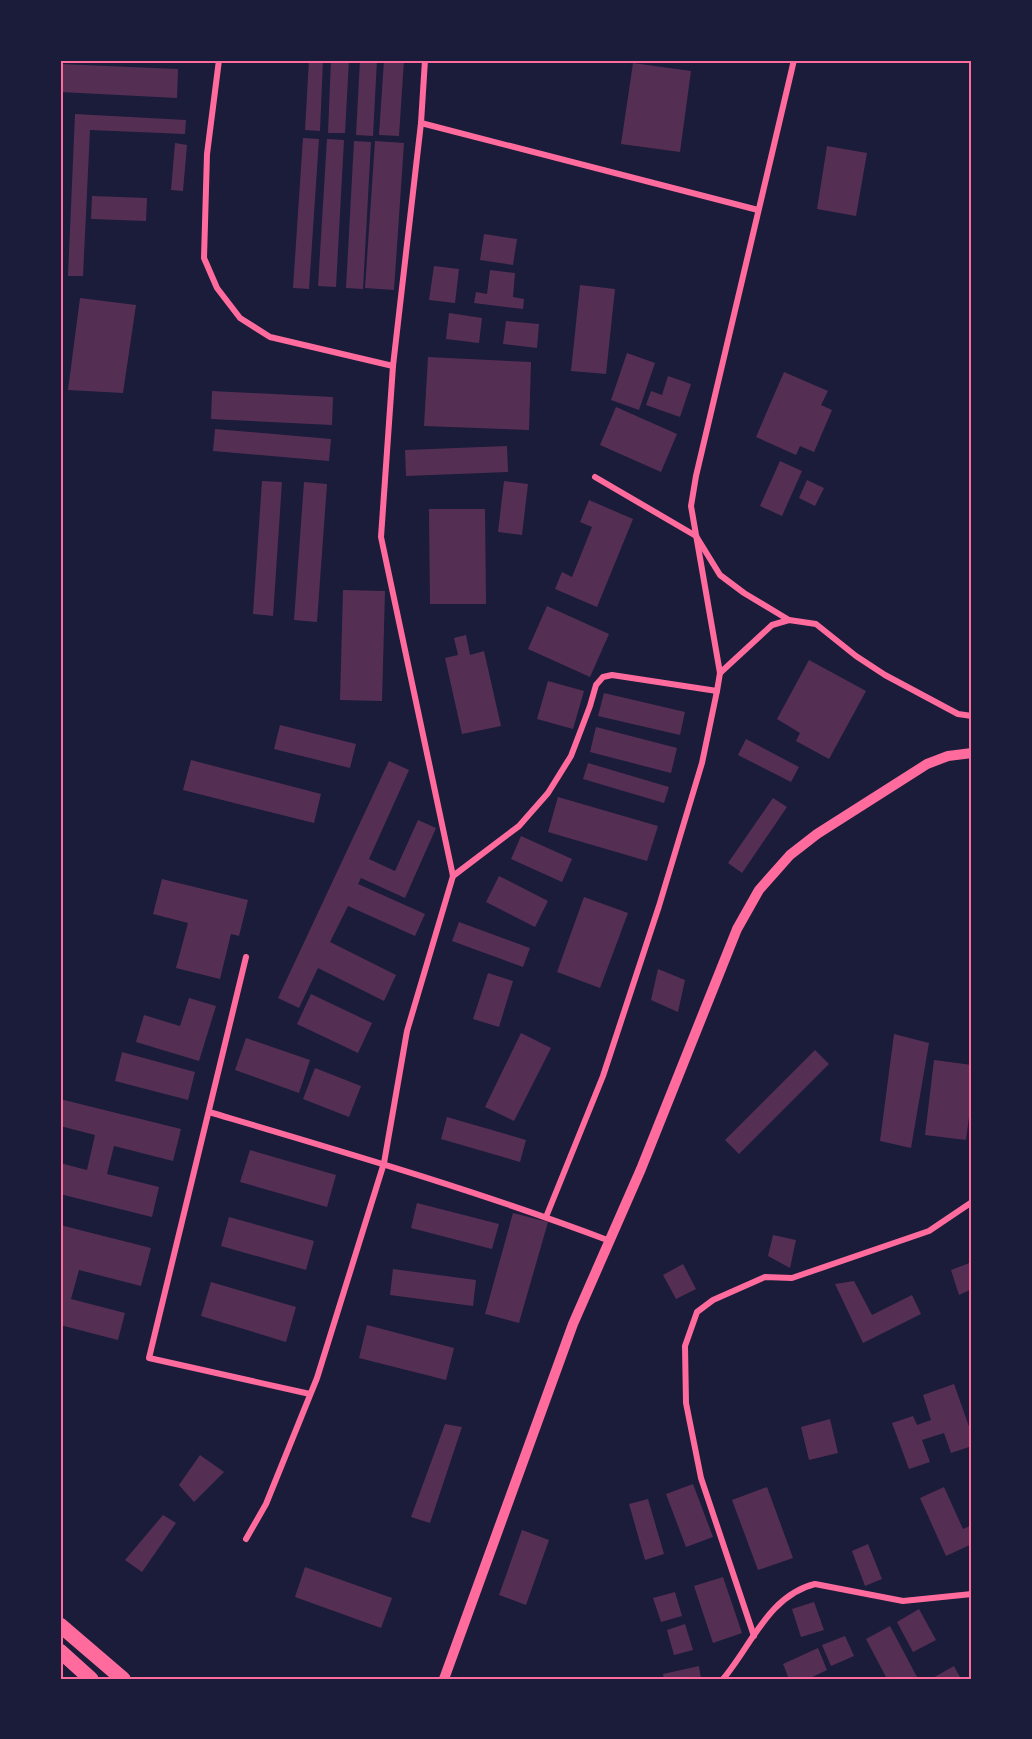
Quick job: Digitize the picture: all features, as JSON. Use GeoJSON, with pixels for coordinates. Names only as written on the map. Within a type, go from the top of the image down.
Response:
{"type":"FeatureCollection","features":[{"type":"Feature","properties":{"kind":"highway"},"geometry":{"type":"LineString","coordinates":[[60,1625],[123,1679]]}},
{"type":"Feature","properties":{"kind":"highway"},"geometry":{"type":"LineString","coordinates":[[60,1651],[92,1679]]}},
{"type":"Feature","properties":{"kind":"street"},"geometry":{"type":"LineString","coordinates":[[219,60],[207,154],[204,258],[217,288],[240,318],[270,337],[393,366]]}},
{"type":"Feature","properties":{"kind":"street"},"geometry":{"type":"LineString","coordinates":[[246,1539],[266,1504],[310,1394],[384,1163],[407,1031],[453,876],[381,537],[393,366],[421,123],[425,60]]}},
{"type":"Feature","properties":{"kind":"street"},"geometry":{"type":"LineString","coordinates":[[546,1217],[603,1076],[659,906],[702,763],[720,674],[691,506],[696,476],[794,60]]}},
{"type":"Feature","properties":{"kind":"street"},"geometry":{"type":"LineString","coordinates":[[421,123],[758,210]]}},
{"type":"Feature","properties":{"kind":"street"},"geometry":{"type":"LineString","coordinates":[[595,477],[696,536],[720,575],[744,593],[789,620],[816,624],[856,656],[885,675],[958,714],[972,716]]}},
{"type":"Feature","properties":{"kind":"street"},"geometry":{"type":"LineString","coordinates":[[720,674],[772,625],[789,620]]}},
{"type":"Feature","properties":{"kind":"street"},"geometry":{"type":"LineString","coordinates":[[453,876],[519,825],[548,793],[571,756],[596,685],[603,677],[612,675],[717,691]]}},
{"type":"Feature","properties":{"kind":"street"},"geometry":{"type":"LineString","coordinates":[[444,1679],[573,1324],[641,1169],[737,929],[759,890],[790,855],[816,834],[927,764],[948,756],[972,753]]}},
{"type":"Feature","properties":{"kind":"street"},"geometry":{"type":"LineString","coordinates":[[246,957],[149,1358],[310,1394]]}},
{"type":"Feature","properties":{"kind":"street"},"geometry":{"type":"LineString","coordinates":[[209,1112],[384,1163],[546,1217],[610,1241]]}},
{"type":"Feature","properties":{"kind":"street"},"geometry":{"type":"LineString","coordinates":[[754,1636],[701,1478],[687,1403],[686,1346],[697,1312],[713,1300],[765,1276],[792,1278],[928,1231],[972,1202]]}},
{"type":"Feature","properties":{"kind":"street"},"geometry":{"type":"LineString","coordinates":[[723,1679],[736,1664],[768,1614],[792,1592],[815,1584],[903,1601],[972,1594]]}},
{"type":"Feature","properties":{"kind":"building"},"geometry":{"type":"Polygon","coordinates":[[[309,60],[323,60],[320,131],[305,130],[309,60]]]}},
{"type":"Feature","properties":{"kind":"building"},"geometry":{"type":"Polygon","coordinates":[[[331,60],[349,60],[345,133],[328,133],[331,60]]]}},
{"type":"Feature","properties":{"kind":"building"},"geometry":{"type":"Polygon","coordinates":[[[360,60],[377,60],[373,136],[356,135],[360,60]]]}},
{"type":"Feature","properties":{"kind":"building"},"geometry":{"type":"Polygon","coordinates":[[[384,60],[404,60],[399,136],[379,135],[384,60]]]}},
{"type":"Feature","properties":{"kind":"building"},"geometry":{"type":"Polygon","coordinates":[[[633,63],[691,71],[680,152],[621,144],[633,63]]]}},
{"type":"Feature","properties":{"kind":"building"},"geometry":{"type":"Polygon","coordinates":[[[60,64],[178,69],[177,98],[60,92],[60,64]]]}},
{"type":"Feature","properties":{"kind":"building"},"geometry":{"type":"Polygon","coordinates":[[[75,114],[186,120],[185,134],[90,130],[83,276],[68,276],[75,114]]]}},
{"type":"Feature","properties":{"kind":"building"},"geometry":{"type":"Polygon","coordinates":[[[303,138],[319,139],[309,289],[293,288],[303,138]]]}},
{"type":"Feature","properties":{"kind":"building"},"geometry":{"type":"Polygon","coordinates":[[[327,139],[344,140],[336,287],[318,286],[327,139]]]}},
{"type":"Feature","properties":{"kind":"building"},"geometry":{"type":"Polygon","coordinates":[[[354,141],[371,142],[363,289],[346,288],[354,141]]]}},
{"type":"Feature","properties":{"kind":"building"},"geometry":{"type":"Polygon","coordinates":[[[375,141],[404,143],[394,290],[365,288],[375,141]]]}},
{"type":"Feature","properties":{"kind":"building"},"geometry":{"type":"Polygon","coordinates":[[[175,143],[187,145],[183,191],[171,190],[175,143]]]}},
{"type":"Feature","properties":{"kind":"building"},"geometry":{"type":"Polygon","coordinates":[[[827,146],[867,153],[856,216],[817,209],[827,146]]]}},
{"type":"Feature","properties":{"kind":"building"},"geometry":{"type":"Polygon","coordinates":[[[92,196],[147,198],[146,221],[91,219],[92,196]]]}},
{"type":"Feature","properties":{"kind":"building"},"geometry":{"type":"Polygon","coordinates":[[[484,234],[517,239],[513,265],[480,260],[484,234]]]}},
{"type":"Feature","properties":{"kind":"building"},"geometry":{"type":"Polygon","coordinates":[[[434,266],[459,269],[455,303],[429,300],[434,266]]]}},
{"type":"Feature","properties":{"kind":"building"},"geometry":{"type":"Polygon","coordinates":[[[490,270],[515,273],[513,297],[524,299],[523,309],[474,303],[476,292],[487,294],[490,270]]]}},
{"type":"Feature","properties":{"kind":"building"},"geometry":{"type":"Polygon","coordinates":[[[580,285],[615,289],[606,374],[571,371],[580,285]]]}},
{"type":"Feature","properties":{"kind":"building"},"geometry":{"type":"Polygon","coordinates":[[[80,298],[136,305],[123,393],[68,390],[80,298]]]}},
{"type":"Feature","properties":{"kind":"building"},"geometry":{"type":"Polygon","coordinates":[[[449,313],[482,318],[479,343],[446,339],[449,313]]]}},
{"type":"Feature","properties":{"kind":"building"},"geometry":{"type":"Polygon","coordinates":[[[506,321],[539,324],[537,348],[503,344],[506,321]]]}},
{"type":"Feature","properties":{"kind":"building"},"geometry":{"type":"Polygon","coordinates":[[[627,353],[655,363],[639,410],[611,400],[627,353]]]}},
{"type":"Feature","properties":{"kind":"building"},"geometry":{"type":"Polygon","coordinates":[[[428,357],[531,362],[529,430],[424,426],[428,357]]]}},
{"type":"Feature","properties":{"kind":"building"},"geometry":{"type":"Polygon","coordinates":[[[784,372],[828,391],[821,405],[832,410],[814,452],[800,446],[796,455],[756,437],[784,372]]]}},
{"type":"Feature","properties":{"kind":"building"},"geometry":{"type":"Polygon","coordinates":[[[668,376],[691,384],[680,417],[646,405],[651,391],[662,395],[668,376]]]}},
{"type":"Feature","properties":{"kind":"building"},"geometry":{"type":"Polygon","coordinates":[[[212,391],[333,397],[332,425],[211,419],[212,391]]]}},
{"type":"Feature","properties":{"kind":"building"},"geometry":{"type":"Polygon","coordinates":[[[616,407],[677,434],[661,472],[600,445],[616,407]]]}},
{"type":"Feature","properties":{"kind":"building"},"geometry":{"type":"Polygon","coordinates":[[[215,429],[331,439],[329,461],[213,451],[215,429]]]}},
{"type":"Feature","properties":{"kind":"building"},"geometry":{"type":"Polygon","coordinates":[[[507,446],[508,472],[406,476],[405,450],[507,446]]]}},
{"type":"Feature","properties":{"kind":"building"},"geometry":{"type":"Polygon","coordinates":[[[780,461],[802,471],[782,516],[760,506],[780,461]]]}},
{"type":"Feature","properties":{"kind":"building"},"geometry":{"type":"Polygon","coordinates":[[[807,480],[824,488],[815,506],[799,498],[807,480]]]}},
{"type":"Feature","properties":{"kind":"building"},"geometry":{"type":"Polygon","coordinates":[[[262,481],[282,482],[273,616],[253,614],[262,481]]]}},
{"type":"Feature","properties":{"kind":"building"},"geometry":{"type":"Polygon","coordinates":[[[504,481],[528,484],[522,535],[498,532],[504,481]]]}},
{"type":"Feature","properties":{"kind":"building"},"geometry":{"type":"Polygon","coordinates":[[[304,482],[327,484],[317,622],[294,620],[304,482]]]}},
{"type":"Feature","properties":{"kind":"building"},"geometry":{"type":"Polygon","coordinates":[[[589,500],[633,519],[597,607],[555,589],[562,572],[572,577],[592,527],[580,522],[589,500]]]}},
{"type":"Feature","properties":{"kind":"building"},"geometry":{"type":"Polygon","coordinates":[[[429,509],[485,509],[486,604],[430,604],[429,509]]]}},
{"type":"Feature","properties":{"kind":"building"},"geometry":{"type":"Polygon","coordinates":[[[343,590],[385,591],[382,701],[340,700],[343,590]]]}},
{"type":"Feature","properties":{"kind":"building"},"geometry":{"type":"Polygon","coordinates":[[[547,606],[609,634],[590,677],[528,649],[547,606]]]}},
{"type":"Feature","properties":{"kind":"building"},"geometry":{"type":"Polygon","coordinates":[[[466,635],[470,655],[484,651],[501,726],[462,734],[445,658],[458,655],[454,638],[466,635]]]}},
{"type":"Feature","properties":{"kind":"building"},"geometry":{"type":"Polygon","coordinates":[[[809,660],[866,691],[829,759],[796,741],[800,733],[777,719],[809,660]]]}},
{"type":"Feature","properties":{"kind":"building"},"geometry":{"type":"Polygon","coordinates":[[[548,681],[584,691],[573,729],[537,719],[548,681]]]}},
{"type":"Feature","properties":{"kind":"building"},"geometry":{"type":"Polygon","coordinates":[[[604,693],[685,712],[680,735],[598,716],[604,693]]]}},
{"type":"Feature","properties":{"kind":"building"},"geometry":{"type":"Polygon","coordinates":[[[280,725],[356,744],[350,768],[274,749],[280,725]]]}},
{"type":"Feature","properties":{"kind":"building"},"geometry":{"type":"Polygon","coordinates":[[[596,727],[677,748],[671,773],[590,752],[596,727]]]}},
{"type":"Feature","properties":{"kind":"building"},"geometry":{"type":"Polygon","coordinates":[[[746,739],[799,767],[791,782],[738,755],[746,739]]]}},
{"type":"Feature","properties":{"kind":"building"},"geometry":{"type":"Polygon","coordinates":[[[191,760],[321,794],[314,823],[183,790],[191,760]]]}},
{"type":"Feature","properties":{"kind":"building"},"geometry":{"type":"Polygon","coordinates":[[[389,761],[409,770],[369,859],[395,871],[418,820],[436,828],[405,898],[361,878],[358,884],[425,914],[415,936],[348,906],[330,942],[396,975],[384,1001],[318,968],[299,1008],[278,998],[389,761]]]}},
{"type":"Feature","properties":{"kind":"building"},"geometry":{"type":"Polygon","coordinates":[[[588,763],[669,787],[664,803],[583,779],[588,763]]]}},
{"type":"Feature","properties":{"kind":"building"},"geometry":{"type":"Polygon","coordinates":[[[558,797],[658,826],[647,861],[548,832],[558,797]]]}},
{"type":"Feature","properties":{"kind":"building"},"geometry":{"type":"Polygon","coordinates":[[[773,798],[787,807],[742,873],[728,863],[773,798]]]}},
{"type":"Feature","properties":{"kind":"building"},"geometry":{"type":"Polygon","coordinates":[[[521,836],[572,859],[562,882],[511,859],[521,836]]]}},
{"type":"Feature","properties":{"kind":"building"},"geometry":{"type":"Polygon","coordinates":[[[499,876],[548,901],[535,927],[486,902],[499,876]]]}},
{"type":"Feature","properties":{"kind":"building"},"geometry":{"type":"Polygon","coordinates":[[[162,879],[248,900],[239,936],[231,934],[220,979],[176,968],[188,923],[153,914],[162,879]]]}},
{"type":"Feature","properties":{"kind":"building"},"geometry":{"type":"Polygon","coordinates":[[[584,897],[628,913],[600,988],[557,972],[584,897]]]}},
{"type":"Feature","properties":{"kind":"building"},"geometry":{"type":"Polygon","coordinates":[[[459,922],[530,948],[523,967],[452,941],[459,922]]]}},
{"type":"Feature","properties":{"kind":"building"},"geometry":{"type":"Polygon","coordinates":[[[658,969],[685,980],[678,1012],[651,1000],[658,969]]]}},
{"type":"Feature","properties":{"kind":"building"},"geometry":{"type":"Polygon","coordinates":[[[488,973],[513,981],[499,1027],[473,1019],[488,973]]]}},
{"type":"Feature","properties":{"kind":"building"},"geometry":{"type":"Polygon","coordinates":[[[311,994],[372,1023],[358,1053],[297,1024],[311,994]]]}},
{"type":"Feature","properties":{"kind":"building"},"geometry":{"type":"Polygon","coordinates":[[[189,998],[216,1006],[199,1061],[136,1042],[144,1015],[180,1026],[189,998]]]}},
{"type":"Feature","properties":{"kind":"building"},"geometry":{"type":"Polygon","coordinates":[[[521,1033],[551,1048],[514,1121],[485,1107],[521,1033]]]}},
{"type":"Feature","properties":{"kind":"building"},"geometry":{"type":"Polygon","coordinates":[[[894,1034],[929,1043],[911,1148],[880,1141],[894,1034]]]}},
{"type":"Feature","properties":{"kind":"building"},"geometry":{"type":"Polygon","coordinates":[[[246,1038],[310,1060],[299,1093],[235,1070],[246,1038]]]}},
{"type":"Feature","properties":{"kind":"building"},"geometry":{"type":"Polygon","coordinates":[[[815,1050],[829,1064],[739,1154],[725,1140],[815,1050]]]}},
{"type":"Feature","properties":{"kind":"building"},"geometry":{"type":"Polygon","coordinates":[[[122,1052],[195,1072],[188,1100],[115,1081],[122,1052]]]}},
{"type":"Feature","properties":{"kind":"building"},"geometry":{"type":"Polygon","coordinates":[[[934,1060],[972,1065],[972,1093],[966,1140],[925,1135],[934,1060]]]}},
{"type":"Feature","properties":{"kind":"building"},"geometry":{"type":"Polygon","coordinates":[[[315,1068],[361,1086],[349,1117],[303,1099],[315,1068]]]}},
{"type":"Feature","properties":{"kind":"building"},"geometry":{"type":"Polygon","coordinates":[[[60,1099],[181,1129],[173,1161],[114,1146],[107,1174],[159,1187],[152,1217],[60,1194],[60,1163],[87,1170],[95,1135],[60,1126],[60,1099]]]}},
{"type":"Feature","properties":{"kind":"building"},"geometry":{"type":"Polygon","coordinates":[[[447,1117],[526,1140],[520,1162],[441,1139],[447,1117]]]}},
{"type":"Feature","properties":{"kind":"building"},"geometry":{"type":"Polygon","coordinates":[[[250,1150],[336,1175],[327,1207],[240,1182],[250,1150]]]}},
{"type":"Feature","properties":{"kind":"building"},"geometry":{"type":"Polygon","coordinates":[[[417,1203],[499,1224],[492,1249],[411,1228],[417,1203]]]}},
{"type":"Feature","properties":{"kind":"building"},"geometry":{"type":"Polygon","coordinates":[[[513,1213],[548,1222],[519,1323],[485,1314],[513,1213]]]}},
{"type":"Feature","properties":{"kind":"building"},"geometry":{"type":"Polygon","coordinates":[[[229,1217],[314,1241],[306,1270],[221,1246],[229,1217]]]}},
{"type":"Feature","properties":{"kind":"building"},"geometry":{"type":"Polygon","coordinates":[[[60,1225],[151,1248],[141,1286],[79,1270],[71,1299],[125,1313],[118,1340],[60,1325],[60,1225]]]}},
{"type":"Feature","properties":{"kind":"building"},"geometry":{"type":"Polygon","coordinates":[[[773,1235],[796,1240],[790,1268],[768,1256],[773,1235]]]}},
{"type":"Feature","properties":{"kind":"building"},"geometry":{"type":"Polygon","coordinates":[[[972,1262],[972,1289],[959,1295],[951,1270],[972,1262]]]}},
{"type":"Feature","properties":{"kind":"building"},"geometry":{"type":"Polygon","coordinates":[[[683,1264],[696,1289],[676,1299],[663,1275],[683,1264]]]}},
{"type":"Feature","properties":{"kind":"building"},"geometry":{"type":"Polygon","coordinates":[[[393,1269],[476,1280],[473,1306],[390,1295],[393,1269]]]}},
{"type":"Feature","properties":{"kind":"building"},"geometry":{"type":"Polygon","coordinates":[[[854,1281],[872,1315],[912,1295],[921,1314],[863,1343],[835,1284],[854,1281]]]}},
{"type":"Feature","properties":{"kind":"building"},"geometry":{"type":"Polygon","coordinates":[[[211,1282],[296,1307],[286,1342],[201,1316],[211,1282]]]}},
{"type":"Feature","properties":{"kind":"building"},"geometry":{"type":"Polygon","coordinates":[[[367,1325],[454,1348],[446,1380],[359,1358],[367,1325]]]}},
{"type":"Feature","properties":{"kind":"building"},"geometry":{"type":"Polygon","coordinates":[[[954,1384],[972,1435],[972,1446],[951,1453],[944,1433],[922,1440],[930,1462],[909,1469],[892,1423],[913,1416],[917,1425],[931,1420],[923,1395],[954,1384]]]}},
{"type":"Feature","properties":{"kind":"building"},"geometry":{"type":"Polygon","coordinates":[[[830,1419],[838,1453],[809,1460],[801,1427],[830,1419]]]}},
{"type":"Feature","properties":{"kind":"building"},"geometry":{"type":"Polygon","coordinates":[[[445,1424],[462,1427],[430,1523],[411,1517],[445,1424]]]}},
{"type":"Feature","properties":{"kind":"building"},"geometry":{"type":"Polygon","coordinates":[[[200,1455],[224,1472],[194,1502],[179,1485],[200,1455]]]}},
{"type":"Feature","properties":{"kind":"building"},"geometry":{"type":"Polygon","coordinates":[[[693,1484],[713,1537],[686,1547],[666,1494],[693,1484]]]}},
{"type":"Feature","properties":{"kind":"building"},"geometry":{"type":"Polygon","coordinates":[[[767,1487],[793,1558],[758,1570],[732,1500],[767,1487]]]}},
{"type":"Feature","properties":{"kind":"building"},"geometry":{"type":"Polygon","coordinates":[[[944,1487],[963,1529],[972,1525],[972,1544],[946,1556],[920,1498],[944,1487]]]}},
{"type":"Feature","properties":{"kind":"building"},"geometry":{"type":"Polygon","coordinates":[[[648,1499],[664,1554],[645,1560],[629,1504],[648,1499]]]}},
{"type":"Feature","properties":{"kind":"building"},"geometry":{"type":"Polygon","coordinates":[[[163,1515],[176,1523],[142,1572],[125,1560],[163,1515]]]}},
{"type":"Feature","properties":{"kind":"building"},"geometry":{"type":"Polygon","coordinates":[[[522,1530],[549,1540],[526,1605],[499,1595],[522,1530]]]}},
{"type":"Feature","properties":{"kind":"building"},"geometry":{"type":"Polygon","coordinates":[[[868,1544],[882,1579],[865,1586],[852,1551],[868,1544]]]}},
{"type":"Feature","properties":{"kind":"building"},"geometry":{"type":"Polygon","coordinates":[[[305,1567],[392,1598],[381,1628],[295,1597],[305,1567]]]}},
{"type":"Feature","properties":{"kind":"building"},"geometry":{"type":"Polygon","coordinates":[[[723,1577],[742,1633],[713,1643],[694,1586],[723,1577]]]}},
{"type":"Feature","properties":{"kind":"building"},"geometry":{"type":"Polygon","coordinates":[[[675,1592],[682,1616],[661,1622],[653,1598],[675,1592]]]}},
{"type":"Feature","properties":{"kind":"building"},"geometry":{"type":"Polygon","coordinates":[[[814,1602],[824,1630],[801,1637],[792,1609],[814,1602]]]}},
{"type":"Feature","properties":{"kind":"building"},"geometry":{"type":"Polygon","coordinates":[[[919,1609],[936,1640],[913,1652],[897,1622],[919,1609]]]}},
{"type":"Feature","properties":{"kind":"building"},"geometry":{"type":"Polygon","coordinates":[[[685,1624],[693,1650],[674,1655],[667,1630],[685,1624]]]}},
{"type":"Feature","properties":{"kind":"building"},"geometry":{"type":"Polygon","coordinates":[[[890,1626],[918,1679],[887,1679],[866,1639],[890,1626]]]}},
{"type":"Feature","properties":{"kind":"building"},"geometry":{"type":"Polygon","coordinates":[[[845,1636],[854,1656],[831,1666],[822,1645],[845,1636]]]}},
{"type":"Feature","properties":{"kind":"building"},"geometry":{"type":"Polygon","coordinates":[[[818,1648],[827,1670],[808,1679],[789,1679],[783,1664],[818,1648]]]}},
{"type":"Feature","properties":{"kind":"building"},"geometry":{"type":"Polygon","coordinates":[[[699,1666],[701,1679],[664,1679],[663,1674],[699,1666]]]}},
{"type":"Feature","properties":{"kind":"building"},"geometry":{"type":"Polygon","coordinates":[[[954,1666],[961,1679],[931,1679],[954,1666]]]}}]}
